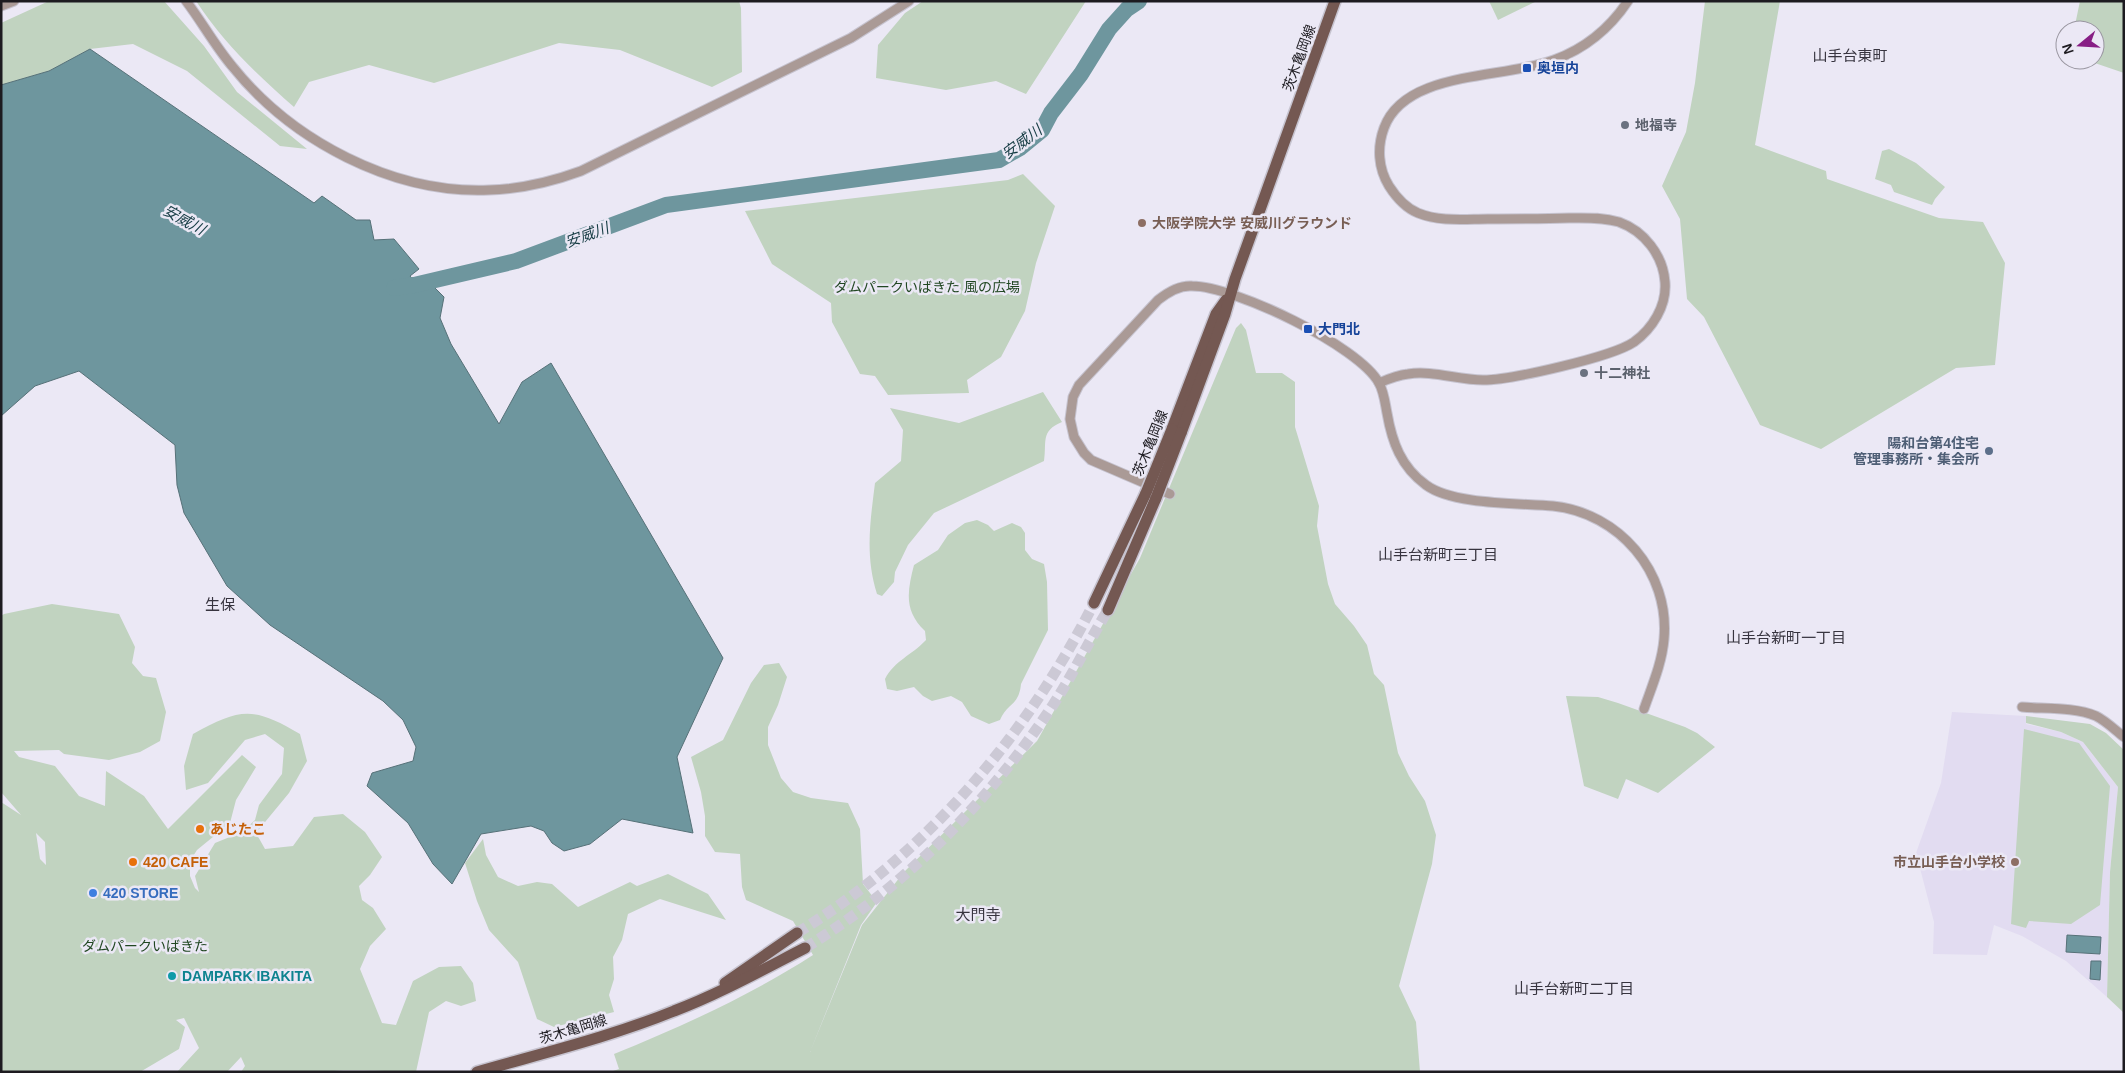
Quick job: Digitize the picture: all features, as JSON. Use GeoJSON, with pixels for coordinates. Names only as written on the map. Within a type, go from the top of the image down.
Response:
{"type":"FeatureCollection","features":[{"type":"Feature","properties":{"kind":"main road","name":"茨木亀岡線"},"geometry":{"type":"LineString","coordinates":[[1108,610],[1176,431],[1225,314],[1235,279],[1335,1]]}},
{"type":"Feature","properties":{"kind":"main road","name":"茨木亀岡線"},"geometry":{"type":"LineString","coordinates":[[1094,603],[1151,496]]}},
{"type":"Feature","properties":{"kind":"main road","name":"茨木亀岡線"},"geometry":{"type":"LineString","coordinates":[[753,969],[797,933]]}},
{"type":"Feature","properties":{"kind":"main road","name":"茨木亀岡線"},"geometry":{"type":"LineString","coordinates":[[477,1072],[609,1035],[676,1011],[753,969],[805,948]]}},
{"type":"Feature","properties":{"kind":"street"},"geometry":{"type":"LineString","coordinates":[[1,6],[14,1]]}},
{"type":"Feature","properties":{"kind":"street"},"geometry":{"type":"LineString","coordinates":[[187,2],[231,66],[267,102],[314,139],[372,169],[417,182],[454,188],[487,190],[524,187],[552,181],[581,171],[851,38],[909,1]]}},
{"type":"Feature","properties":{"kind":"street"},"geometry":{"type":"LineString","coordinates":[[1379,383],[1396,376],[1417,373],[1465,380],[1494,379],[1591,358],[1629,345],[1650,327],[1658,315],[1665,284],[1663,270],[1658,256],[1650,244],[1631,227],[1602,218],[1479,219],[1429,216],[1416,212],[1394,194],[1386,181],[1380,156],[1380,142],[1388,117],[1406,98],[1419,90],[1467,78],[1538,65],[1568,54],[1596,36],[1610,23],[1628,1]]}},
{"type":"Feature","properties":{"kind":"street"},"geometry":{"type":"LineString","coordinates":[[1170,494],[1100,464],[1084,453],[1071,429],[1070,419],[1073,398],[1089,373],[1158,300],[1170,291],[1181,287],[1193,286],[1208,288],[1260,304],[1345,350],[1363,364],[1379,383],[1384,398],[1390,431],[1400,458],[1408,469],[1427,486],[1441,493],[1461,498],[1556,506],[1575,510],[1609,525],[1624,537],[1639,554],[1656,584],[1664,618],[1662,658],[1644,709]]}},
{"type":"Feature","properties":{"kind":"street"},"geometry":{"type":"LineString","coordinates":[[2022,707],[2078,712],[2096,716],[2124,737]]}},
{"type":"Feature","properties":{"kind":"shaded area","name":"市立山手台小学校"},"geometry":{"type":"Polygon","coordinates":[[[1952,712],[2026,716],[2026,724],[2061,732],[2083,742],[2118,787],[2110,872],[2107,997],[2066,961],[2022,936],[1994,925],[1987,955],[1933,954],[1934,922],[1916,853],[1941,783],[1952,712]]]}},
{"type":"Feature","properties":{"kind":"green space"},"geometry":{"type":"Polygon","coordinates":[[[49,1],[164,1],[204,46],[237,92],[307,149],[280,146],[187,71],[133,44],[90,49],[49,71],[1,85],[1,23],[49,1]]]}},
{"type":"Feature","properties":{"kind":"green space"},"geometry":{"type":"Polygon","coordinates":[[[196,1],[739,1],[741,8],[742,72],[712,87],[620,50],[559,43],[434,83],[369,65],[309,82],[294,107],[241,57],[206,16],[196,1]]]}},
{"type":"Feature","properties":{"kind":"green space"},"geometry":{"type":"Polygon","coordinates":[[[923,1],[1086,1],[1026,94],[996,81],[946,90],[876,78],[878,45],[905,13],[923,1]]]}},
{"type":"Feature","properties":{"kind":"green space"},"geometry":{"type":"Polygon","coordinates":[[[1489,1],[1537,1],[1498,20],[1489,1]]]}},
{"type":"Feature","properties":{"kind":"green space"},"geometry":{"type":"Polygon","coordinates":[[[1705,1],[1780,1],[1755,145],[1826,171],[1827,179],[1939,218],[1983,222],[2005,263],[1995,365],[1956,368],[1821,449],[1760,425],[1704,317],[1687,299],[1680,219],[1662,186],[1686,132],[1695,83],[1705,1]]]}},
{"type":"Feature","properties":{"kind":"green space"},"geometry":{"type":"Polygon","coordinates":[[[2080,1],[2124,1],[2124,73],[2105,66],[2105,20],[2076,20],[2080,1]]]}},
{"type":"Feature","properties":{"kind":"green space"},"geometry":{"type":"Polygon","coordinates":[[[1889,149],[1916,163],[1945,187],[1932,205],[1894,192],[1891,185],[1875,179],[1882,151],[1889,149]]]}},
{"type":"Feature","properties":{"kind":"green space","name":"ダムパークいばきた 風の広場"},"geometry":{"type":"Polygon","coordinates":[[[1023,174],[1055,206],[1036,263],[1025,311],[1001,357],[967,380],[969,393],[888,395],[875,376],[860,374],[832,322],[831,303],[772,264],[745,211],[1008,180],[1023,174]]]}},
{"type":"Feature","properties":{"kind":"green space"},"geometry":{"type":"Polygon","coordinates":[[[1241,323],[1246,330],[1256,373],[1282,373],[1295,382],[1295,427],[1319,506],[1317,526],[1328,584],[1335,604],[1367,645],[1374,674],[1384,685],[1398,753],[1409,776],[1425,801],[1436,835],[1432,864],[1399,986],[1416,1022],[1420,1072],[610,1072],[619,1069],[614,1054],[716,1009],[813,955],[793,921],[746,900],[742,887],[740,854],[715,852],[705,836],[705,816],[701,792],[691,757],[723,740],[751,683],[764,665],[779,663],[787,677],[778,705],[768,727],[768,745],[781,778],[793,792],[811,798],[848,803],[860,829],[863,884],[877,902],[861,925],[810,1052],[862,925],[904,872],[1037,741],[1140,558],[1236,328],[1241,323]]]}},
{"type":"Feature","properties":{"kind":"green space"},"geometry":{"type":"Polygon","coordinates":[[[1043,392],[1062,422],[1055,425],[1047,433],[1044,461],[934,513],[908,545],[895,572],[894,582],[882,596],[877,594],[873,580],[870,553],[870,526],[875,483],[901,461],[903,430],[890,408],[959,423],[1043,392]]]}},
{"type":"Feature","properties":{"kind":"green space"},"geometry":{"type":"Polygon","coordinates":[[[977,520],[988,525],[994,531],[1012,523],[1021,527],[1025,533],[1025,550],[1032,559],[1044,564],[1047,582],[1048,630],[1021,684],[1018,697],[1000,720],[989,724],[971,716],[962,702],[951,696],[932,701],[923,696],[914,687],[897,691],[887,689],[885,679],[898,663],[926,640],[925,631],[918,624],[910,608],[909,592],[914,565],[938,550],[948,535],[965,523],[977,520]]]}},
{"type":"Feature","properties":{"kind":"green space","name":"ダムパークいばきた"},"geometry":{"type":"Polygon","coordinates":[[[52,604],[119,614],[135,647],[132,663],[143,676],[156,678],[166,712],[160,741],[140,752],[109,760],[64,754],[59,750],[14,751],[19,757],[55,766],[79,796],[105,806],[106,771],[144,796],[168,829],[242,755],[256,767],[236,800],[230,823],[197,850],[190,861],[190,876],[195,888],[199,892],[195,876],[215,843],[242,832],[255,820],[259,805],[282,774],[284,748],[265,734],[245,740],[208,783],[186,790],[184,766],[193,734],[223,719],[246,714],[270,719],[300,734],[307,761],[289,793],[256,833],[265,849],[293,846],[314,817],[343,814],[365,832],[382,857],[370,875],[359,886],[362,900],[373,908],[386,929],[370,946],[360,969],[382,1023],[396,1025],[413,981],[439,967],[461,966],[473,983],[476,1001],[461,1006],[446,1001],[429,1012],[416,1072],[356,1070],[329,1072],[241,1072],[245,1066],[241,1057],[227,1072],[177,1072],[199,1048],[184,1018],[176,1020],[185,1027],[179,1049],[140,1072],[1,1072],[1,802],[21,815],[1,792],[1,616],[52,604]],[[36,833],[40,859],[46,865],[45,842],[36,833]]]}},
{"type":"Feature","properties":{"kind":"green space"},"geometry":{"type":"Polygon","coordinates":[[[1566,696],[1598,697],[1618,703],[1685,727],[1697,733],[1715,747],[1658,793],[1626,779],[1618,799],[1584,786],[1566,696]]]}},
{"type":"Feature","properties":{"kind":"green space"},"geometry":{"type":"Polygon","coordinates":[[[2026,716],[2090,724],[2106,733],[2124,750],[2124,1013],[2107,997],[2110,872],[2118,787],[2083,742],[2061,732],[2026,723],[2026,716]]]}},
{"type":"Feature","properties":{"kind":"green space"},"geometry":{"type":"Polygon","coordinates":[[[2024,729],[2079,743],[2110,786],[2100,905],[2071,924],[2029,921],[2026,928],[2011,924],[2024,729]]]}},
{"type":"Feature","properties":{"kind":"green space"},"geometry":{"type":"Polygon","coordinates":[[[483,839],[486,855],[498,877],[518,886],[537,882],[552,884],[578,907],[630,882],[637,886],[668,874],[708,894],[726,920],[660,899],[628,914],[622,940],[613,957],[614,979],[609,995],[614,1012],[554,1027],[537,1019],[518,962],[489,930],[477,901],[465,863],[483,839]]]}},
{"type":"Feature","properties":{"kind":"water"},"geometry":{"type":"Polygon","coordinates":[[[90,49],[314,203],[322,196],[356,220],[370,220],[374,240],[394,239],[419,269],[410,276],[421,290],[430,283],[444,297],[440,318],[451,344],[499,424],[522,382],[551,363],[723,658],[677,757],[693,833],[622,819],[590,844],[564,851],[552,843],[544,831],[531,826],[481,834],[452,884],[433,864],[408,823],[367,786],[372,773],[413,761],[416,747],[403,720],[383,701],[270,625],[227,586],[184,513],[177,485],[175,445],[79,371],[35,386],[1,416],[1,85],[49,71],[90,49]]]}},
{"type":"Feature","properties":{"kind":"water"},"geometry":{"type":"Polygon","coordinates":[[[2067,935],[2101,937],[2100,954],[2066,952],[2067,935]]]}},
{"type":"Feature","properties":{"kind":"water"},"geometry":{"type":"Polygon","coordinates":[[[2091,961],[2101,961],[2100,980],[2090,979],[2091,961]]]}},
{"type":"Feature","properties":{"kind":"waterway","name":"安威川"},"geometry":{"type":"LineString","coordinates":[[394,288],[516,261],[666,205],[999,160],[1020,148],[1042,130],[1051,113],[1081,74],[1109,29],[1127,9],[1139,1]]}},
{"type":"Feature","properties":{"kind":"tunnel"},"geometry":{"type":"LineString","coordinates":[[797,933],[844,902],[888,867],[930,829],[968,789],[1037,700],[1067,652],[1094,603]]}},
{"type":"Feature","properties":{"kind":"tunnel"},"geometry":{"type":"LineString","coordinates":[[805,948],[877,898],[910,870],[973,808],[1028,741],[1053,705],[1108,610]]}},
{"type":"Feature","properties":{"kind":"place","name":"奥垣内"},"geometry":{"type":"Point","coordinates":[1527,68]}},
{"type":"Feature","properties":{"kind":"place","name":"地福寺"},"geometry":{"type":"Point","coordinates":[1625,125]}},
{"type":"Feature","properties":{"kind":"place","name":"大阪学院大学 安威川グラウンド"},"geometry":{"type":"Point","coordinates":[1142,223]}},
{"type":"Feature","properties":{"kind":"place","name":"大門北"},"geometry":{"type":"Point","coordinates":[1308,329]}},
{"type":"Feature","properties":{"kind":"place","name":"十二神社"},"geometry":{"type":"Point","coordinates":[1584,373]}},
{"type":"Feature","properties":{"kind":"place","name":"陽和台第4住宅 管理事務所・集会所"},"geometry":{"type":"Point","coordinates":[1989,451]}},
{"type":"Feature","properties":{"kind":"place","name":"あじたこ"},"geometry":{"type":"Point","coordinates":[200,829]}},
{"type":"Feature","properties":{"kind":"place","name":"420 CAFE"},"geometry":{"type":"Point","coordinates":[133,862]}},
{"type":"Feature","properties":{"kind":"place","name":"市立山手台小学校"},"geometry":{"type":"Point","coordinates":[2015,862]}},
{"type":"Feature","properties":{"kind":"place","name":"420 STORE"},"geometry":{"type":"Point","coordinates":[93,893]}},
{"type":"Feature","properties":{"kind":"place","name":"DAMPARK IBAKITA"},"geometry":{"type":"Point","coordinates":[172,976]}},
{"type":"Feature","properties":{"kind":"district","name":"山手台東町"},"geometry":{"type":"Point","coordinates":[1850,56]}},
{"type":"Feature","properties":{"kind":"district","name":"山手台新町三丁目"},"geometry":{"type":"Point","coordinates":[1438,555]}},
{"type":"Feature","properties":{"kind":"district","name":"生保"},"geometry":{"type":"Point","coordinates":[220,605]}},
{"type":"Feature","properties":{"kind":"district","name":"山手台新町一丁目"},"geometry":{"type":"Point","coordinates":[1786,638]}},
{"type":"Feature","properties":{"kind":"district","name":"大門寺"},"geometry":{"type":"Point","coordinates":[978,915]}},
{"type":"Feature","properties":{"kind":"district","name":"山手台新町二丁目"},"geometry":{"type":"Point","coordinates":[1574,989]}}]}
